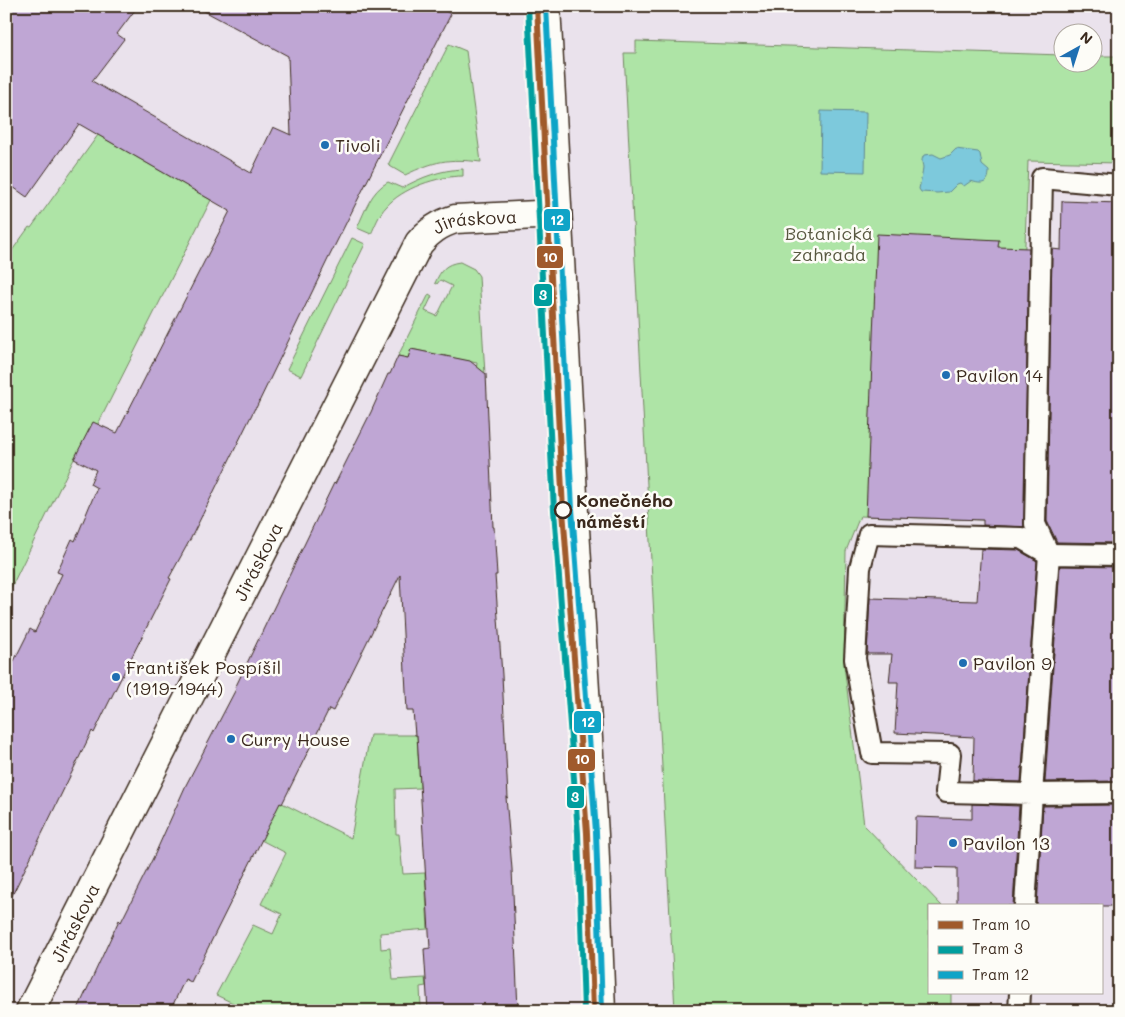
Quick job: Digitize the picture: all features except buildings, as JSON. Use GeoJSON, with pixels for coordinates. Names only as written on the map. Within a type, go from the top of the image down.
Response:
{"type":"FeatureCollection","features":[{"type":"Feature","properties":{"kind":"main road"},"geometry":{"type":"LineString","coordinates":[[546,6],[594,835],[600,1011]]}},
{"type":"Feature","properties":{"kind":"main road","name":"Jiráskova"},"geometry":{"type":"LineString","coordinates":[[30,1011],[419,244],[434,228],[443,222],[455,219],[557,214]]}},
{"type":"Feature","properties":{"kind":"lane"},"geometry":{"type":"LineString","coordinates":[[1025,904],[1049,554],[1035,524],[1042,178],[1119,185]]}},
{"type":"Feature","properties":{"kind":"lane"},"geometry":{"type":"LineString","coordinates":[[1119,555],[1049,554],[1020,538],[868,534],[860,568],[856,659],[872,753],[950,754],[946,792],[1032,794],[1119,793]]}},
{"type":"Feature","properties":{"kind":"lane"},"geometry":{"type":"LineString","coordinates":[[1019,1011],[1020,994]]}},
{"type":"Feature","properties":{"kind":"green space","name":"Botanická zahrada"},"geometry":{"type":"Polygon","coordinates":[[[636,41],[1052,55],[1052,72],[1102,72],[1102,56],[1119,56],[1119,163],[1028,161],[1015,521],[860,516],[846,551],[844,665],[864,825],[940,904],[928,904],[928,994],[951,994],[951,1011],[675,1011],[624,53],[636,53],[636,41]]]}},
{"type":"Feature","properties":{"kind":"green space"},"geometry":{"type":"Polygon","coordinates":[[[449,44],[466,51],[481,162],[459,160],[442,162],[425,166],[405,175],[388,165],[449,44]]]}},
{"type":"Feature","properties":{"kind":"green space"},"geometry":{"type":"Polygon","coordinates":[[[98,135],[211,200],[98,424],[74,459],[6,598],[6,259],[29,227],[31,228],[98,135]]]}},
{"type":"Feature","properties":{"kind":"green space"},"geometry":{"type":"Polygon","coordinates":[[[463,169],[463,176],[443,178],[421,184],[401,194],[384,210],[371,234],[357,228],[373,196],[388,182],[402,188],[431,175],[463,169]]]}},
{"type":"Feature","properties":{"kind":"green space"},"geometry":{"type":"Polygon","coordinates":[[[352,238],[365,244],[301,376],[287,369],[352,238]]]}},
{"type":"Feature","properties":{"kind":"green space"},"geometry":{"type":"Polygon","coordinates":[[[460,262],[474,269],[479,276],[485,374],[476,372],[477,363],[411,349],[408,358],[398,356],[429,294],[432,296],[425,311],[437,316],[452,286],[440,280],[437,284],[435,283],[444,268],[460,262]]]}},
{"type":"Feature","properties":{"kind":"green space"},"geometry":{"type":"Polygon","coordinates":[[[370,735],[417,735],[420,788],[395,789],[396,834],[399,834],[403,874],[425,873],[428,929],[380,933],[381,949],[390,948],[393,980],[425,978],[426,986],[420,987],[421,1007],[427,1007],[428,1011],[250,1011],[216,995],[253,925],[273,934],[282,914],[261,904],[286,853],[261,840],[280,802],[351,838],[370,735]]]}},
{"type":"Feature","properties":{"kind":"water"},"geometry":{"type":"Polygon","coordinates":[[[821,111],[866,112],[865,172],[820,171],[821,111]]]}},
{"type":"Feature","properties":{"kind":"water"},"geometry":{"type":"Polygon","coordinates":[[[956,149],[978,152],[982,165],[989,171],[988,179],[982,183],[971,181],[964,186],[960,183],[957,184],[949,192],[921,192],[919,189],[924,155],[933,154],[941,158],[950,155],[956,149]]]}},
{"type":"Feature","properties":{"kind":"tram line","name":"3"},"geometry":{"type":"LineString","coordinates":[[528,6],[554,510],[578,833],[584,1011]]}},
{"type":"Feature","properties":{"kind":"tram line","name":"10"},"geometry":{"type":"LineString","coordinates":[[537,6],[563,510],[587,833],[593,1011]]}},
{"type":"Feature","properties":{"kind":"tram line","name":"12"},"geometry":{"type":"LineString","coordinates":[[546,6],[572,509],[596,832],[602,1011]]}},
{"type":"Feature","properties":{"kind":"place","name":"Tivoli"},"geometry":{"type":"Point","coordinates":[325,145]}},
{"type":"Feature","properties":{"kind":"place","name":"Pavilon 14"},"geometry":{"type":"Point","coordinates":[946,375]}},
{"type":"Feature","properties":{"kind":"place","name":"Konečného náměstí"},"geometry":{"type":"Point","coordinates":[563,510]}},
{"type":"Feature","properties":{"kind":"place","name":"Pavilon 9"},"geometry":{"type":"Point","coordinates":[963,663]}},
{"type":"Feature","properties":{"kind":"place","name":"František Pospíšil (1919-1944)"},"geometry":{"type":"Point","coordinates":[116,677]}},
{"type":"Feature","properties":{"kind":"place","name":"Curry House"},"geometry":{"type":"Point","coordinates":[231,739]}},
{"type":"Feature","properties":{"kind":"place","name":"Pavilon 13"},"geometry":{"type":"Point","coordinates":[953,843]}}]}
